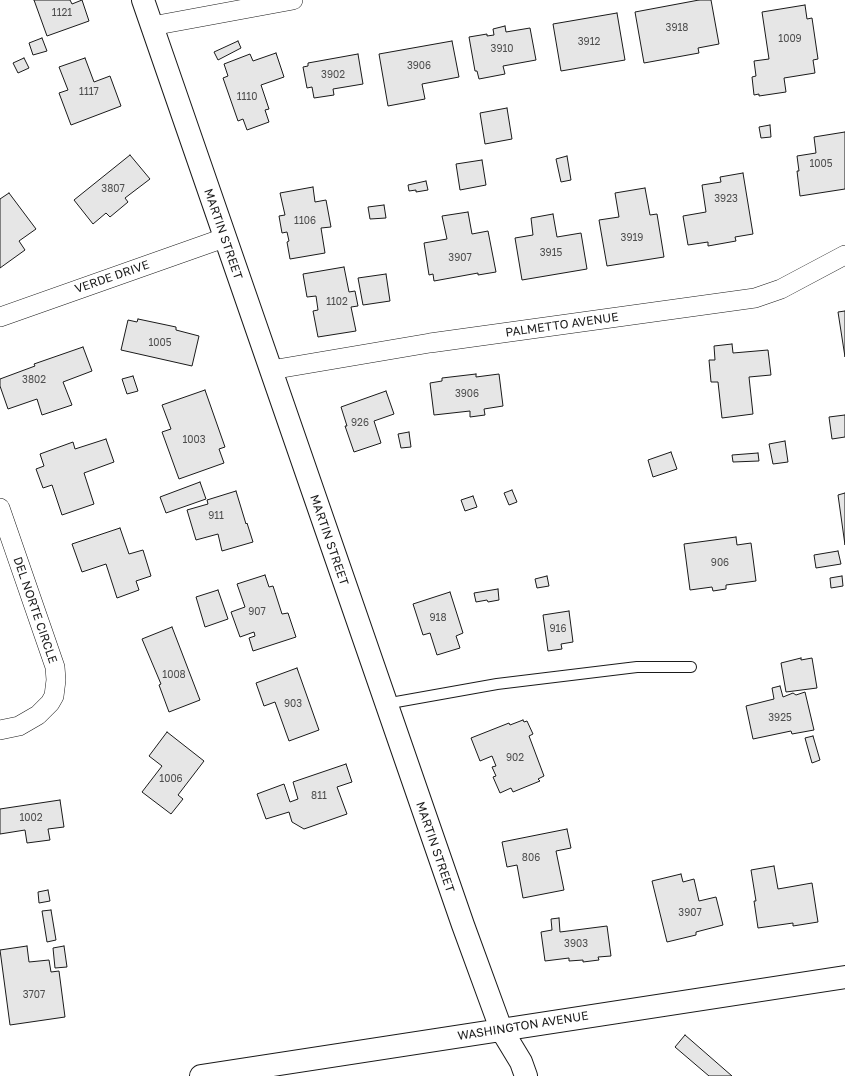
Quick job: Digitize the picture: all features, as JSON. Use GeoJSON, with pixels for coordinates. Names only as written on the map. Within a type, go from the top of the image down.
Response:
{"type":"FeatureCollection","features":[{"type":"Feature","properties":{"kind":"street","name":"MARTIN STREET"},"geometry":{"type":"LineString","coordinates":[[143,0],[455,904],[501,1029],[521,1062],[526,1076]]}},
{"type":"Feature","properties":{"kind":"street"},"geometry":{"type":"LineString","coordinates":[[152,26],[293,0]]}},
{"type":"Feature","properties":{"kind":"street","name":"VERDE DRIVE"},"geometry":{"type":"LineString","coordinates":[[0,317],[224,238]]}},
{"type":"Feature","properties":{"kind":"street","name":"PALMETTO AVENUE"},"geometry":{"type":"LineString","coordinates":[[271,370],[430,343],[754,298],[780,289],[845,255]]}},
{"type":"Feature","properties":{"kind":"street","name":"DEL NORTE CIRCLE"},"geometry":{"type":"LineString","coordinates":[[0,508],[55,667],[56,680],[54,696],[50,703],[38,715],[19,726],[0,730]]}},
{"type":"Feature","properties":{"kind":"street","name":"WASHINGTON AVENUE"},"geometry":{"type":"LineString","coordinates":[[201,1076],[845,977]]}},
{"type":"Feature","properties":{"kind":"lane"},"geometry":{"type":"LineString","coordinates":[[385,704],[505,683],[636,667],[691,667]]}},
{"type":"Feature","properties":{"kind":"building"},"geometry":{"type":"Polygon","coordinates":[[[34,0],[70,0],[72,4],[82,0],[89,21],[47,36],[34,0]]]}},
{"type":"Feature","properties":{"kind":"building"},"geometry":{"type":"Polygon","coordinates":[[[699,0],[711,0],[719,44],[698,48],[699,53],[644,63],[635,12],[699,0]]]}},
{"type":"Feature","properties":{"kind":"building"},"geometry":{"type":"Polygon","coordinates":[[[805,5],[807,19],[812,18],[818,59],[813,60],[815,73],[784,78],[786,92],[759,96],[759,94],[754,95],[752,77],[756,76],[754,61],[769,59],[762,12],[805,5]]]}},
{"type":"Feature","properties":{"kind":"building"},"geometry":{"type":"Polygon","coordinates":[[[617,13],[625,60],[561,71],[553,24],[617,13]]]}},
{"type":"Feature","properties":{"kind":"building"},"geometry":{"type":"Polygon","coordinates":[[[505,26],[506,32],[530,28],[536,60],[503,66],[505,74],[479,79],[477,71],[475,71],[469,37],[487,34],[487,36],[494,35],[493,29],[505,26]]]}},
{"type":"Feature","properties":{"kind":"building"},"geometry":{"type":"Polygon","coordinates":[[[42,38],[47,51],[33,55],[29,43],[42,38]]]}},
{"type":"Feature","properties":{"kind":"building"},"geometry":{"type":"Polygon","coordinates":[[[238,41],[241,48],[218,60],[214,52],[238,41]]]}},
{"type":"Feature","properties":{"kind":"building"},"geometry":{"type":"Polygon","coordinates":[[[452,41],[459,77],[422,84],[425,99],[388,106],[379,54],[452,41]]]}},
{"type":"Feature","properties":{"kind":"building"},"geometry":{"type":"Polygon","coordinates":[[[276,53],[284,77],[261,85],[269,109],[265,110],[269,122],[247,130],[243,119],[238,121],[223,78],[228,76],[224,64],[250,54],[253,61],[276,53]]]}},
{"type":"Feature","properties":{"kind":"building"},"geometry":{"type":"Polygon","coordinates":[[[358,54],[363,84],[333,89],[334,95],[314,98],[312,87],[307,88],[303,67],[308,66],[308,63],[358,54]]]}},
{"type":"Feature","properties":{"kind":"building"},"geometry":{"type":"Polygon","coordinates":[[[24,58],[29,68],[18,73],[13,63],[24,58]]]}},
{"type":"Feature","properties":{"kind":"building"},"geometry":{"type":"Polygon","coordinates":[[[85,58],[94,82],[110,76],[121,106],[71,125],[59,93],[68,90],[59,67],[85,58]]]}},
{"type":"Feature","properties":{"kind":"building"},"geometry":{"type":"Polygon","coordinates":[[[507,108],[512,139],[485,144],[480,113],[507,108]]]}},
{"type":"Feature","properties":{"kind":"building"},"geometry":{"type":"Polygon","coordinates":[[[770,125],[771,137],[761,138],[759,127],[770,125]]]}},
{"type":"Feature","properties":{"kind":"building"},"geometry":{"type":"Polygon","coordinates":[[[845,132],[845,189],[800,196],[797,156],[816,153],[814,137],[845,132]]]}},
{"type":"Feature","properties":{"kind":"building"},"geometry":{"type":"Polygon","coordinates":[[[130,155],[150,179],[125,198],[128,202],[110,217],[106,213],[93,224],[74,200],[130,155]]]}},
{"type":"Feature","properties":{"kind":"building"},"geometry":{"type":"Polygon","coordinates":[[[567,156],[571,180],[561,182],[556,159],[567,156]]]}},
{"type":"Feature","properties":{"kind":"building"},"geometry":{"type":"Polygon","coordinates":[[[482,160],[486,185],[460,190],[456,164],[482,160]]]}},
{"type":"Feature","properties":{"kind":"building"},"geometry":{"type":"Polygon","coordinates":[[[743,173],[753,234],[735,237],[736,241],[708,246],[708,242],[688,245],[683,216],[706,212],[702,185],[721,182],[720,177],[743,173]]]}},
{"type":"Feature","properties":{"kind":"building"},"geometry":{"type":"Polygon","coordinates":[[[426,181],[428,190],[416,192],[416,190],[409,191],[408,185],[426,181]]]}},
{"type":"Feature","properties":{"kind":"building"},"geometry":{"type":"Polygon","coordinates":[[[313,187],[315,202],[326,200],[331,227],[321,228],[325,253],[290,259],[287,232],[282,233],[279,216],[285,215],[280,193],[313,187]]]}},
{"type":"Feature","properties":{"kind":"building"},"geometry":{"type":"Polygon","coordinates":[[[645,188],[650,215],[657,214],[664,257],[607,266],[599,220],[619,217],[615,193],[645,188]]]}},
{"type":"Feature","properties":{"kind":"building"},"geometry":{"type":"Polygon","coordinates":[[[9,193],[36,229],[19,241],[25,250],[0,268],[0,199],[9,193]]]}},
{"type":"Feature","properties":{"kind":"building"},"geometry":{"type":"Polygon","coordinates":[[[384,205],[386,218],[370,219],[368,207],[384,205]]]}},
{"type":"Feature","properties":{"kind":"building"},"geometry":{"type":"Polygon","coordinates":[[[468,212],[472,234],[488,231],[496,272],[478,275],[478,273],[434,281],[433,274],[429,275],[424,243],[447,239],[442,216],[468,212]]]}},
{"type":"Feature","properties":{"kind":"building"},"geometry":{"type":"Polygon","coordinates":[[[553,214],[557,237],[581,233],[587,269],[522,280],[515,238],[533,235],[531,218],[553,214]]]}},
{"type":"Feature","properties":{"kind":"building"},"geometry":{"type":"Polygon","coordinates":[[[344,267],[349,292],[355,291],[358,306],[351,307],[356,331],[318,337],[313,311],[318,310],[316,296],[307,297],[303,274],[344,267]]]}},
{"type":"Feature","properties":{"kind":"building"},"geometry":{"type":"Polygon","coordinates":[[[386,274],[390,301],[363,305],[358,278],[386,274]]]}},
{"type":"Feature","properties":{"kind":"building"},"geometry":{"type":"Polygon","coordinates":[[[845,311],[845,357],[838,312],[845,311]]]}},
{"type":"Feature","properties":{"kind":"building"},"geometry":{"type":"Polygon","coordinates":[[[138,319],[176,327],[176,330],[199,336],[192,366],[121,350],[128,320],[137,322],[138,319]]]}},
{"type":"Feature","properties":{"kind":"building"},"geometry":{"type":"Polygon","coordinates":[[[732,344],[733,353],[768,350],[771,375],[749,377],[753,414],[722,418],[718,382],[711,382],[709,360],[715,360],[714,346],[732,344]]]}},
{"type":"Feature","properties":{"kind":"building"},"geometry":{"type":"Polygon","coordinates":[[[83,347],[92,371],[63,382],[72,405],[42,415],[37,399],[8,409],[0,386],[0,379],[35,366],[34,364],[83,347]]]}},
{"type":"Feature","properties":{"kind":"building"},"geometry":{"type":"Polygon","coordinates":[[[476,374],[476,377],[499,374],[503,406],[484,409],[485,415],[470,417],[470,411],[434,415],[430,383],[442,381],[442,378],[476,374]]]}},
{"type":"Feature","properties":{"kind":"building"},"geometry":{"type":"Polygon","coordinates":[[[133,376],[138,391],[127,394],[122,379],[133,376]]]}},
{"type":"Feature","properties":{"kind":"building"},"geometry":{"type":"Polygon","coordinates":[[[205,390],[225,447],[219,449],[224,463],[179,479],[162,432],[171,429],[162,405],[205,390]]]}},
{"type":"Feature","properties":{"kind":"building"},"geometry":{"type":"Polygon","coordinates":[[[386,391],[394,414],[374,421],[381,443],[354,452],[345,426],[347,426],[341,407],[386,391]]]}},
{"type":"Feature","properties":{"kind":"building"},"geometry":{"type":"Polygon","coordinates":[[[845,415],[845,437],[832,439],[829,417],[845,415]]]}},
{"type":"Feature","properties":{"kind":"building"},"geometry":{"type":"Polygon","coordinates":[[[409,432],[411,447],[401,448],[398,434],[409,432]]]}},
{"type":"Feature","properties":{"kind":"building"},"geometry":{"type":"Polygon","coordinates":[[[106,439],[114,462],[84,473],[94,504],[62,515],[52,485],[43,488],[36,469],[44,466],[40,454],[73,442],[75,449],[106,439]]]}},
{"type":"Feature","properties":{"kind":"building"},"geometry":{"type":"Polygon","coordinates":[[[785,441],[788,462],[773,464],[769,444],[785,441]]]}},
{"type":"Feature","properties":{"kind":"building"},"geometry":{"type":"Polygon","coordinates":[[[671,452],[677,469],[653,477],[648,460],[671,452]]]}},
{"type":"Feature","properties":{"kind":"building"},"geometry":{"type":"Polygon","coordinates":[[[758,453],[759,461],[733,462],[732,455],[758,453]]]}},
{"type":"Feature","properties":{"kind":"building"},"geometry":{"type":"Polygon","coordinates":[[[200,482],[206,499],[166,513],[160,497],[200,482]]]}},
{"type":"Feature","properties":{"kind":"building"},"geometry":{"type":"Polygon","coordinates":[[[512,490],[517,502],[509,505],[504,493],[512,490]]]}},
{"type":"Feature","properties":{"kind":"building"},"geometry":{"type":"Polygon","coordinates":[[[236,491],[253,542],[222,551],[218,534],[196,540],[187,510],[208,504],[207,500],[236,491]]]}},
{"type":"Feature","properties":{"kind":"building"},"geometry":{"type":"Polygon","coordinates":[[[845,493],[845,545],[838,495],[845,493]]]}},
{"type":"Feature","properties":{"kind":"building"},"geometry":{"type":"Polygon","coordinates":[[[473,496],[477,507],[465,511],[461,500],[473,496]]]}},
{"type":"Feature","properties":{"kind":"building"},"geometry":{"type":"Polygon","coordinates":[[[120,528],[129,554],[143,550],[151,576],[136,581],[139,590],[117,598],[106,564],[82,572],[72,544],[120,528]]]}},
{"type":"Feature","properties":{"kind":"building"},"geometry":{"type":"Polygon","coordinates":[[[736,537],[737,545],[751,543],[756,581],[726,585],[726,589],[713,591],[712,587],[690,590],[684,544],[736,537]]]}},
{"type":"Feature","properties":{"kind":"building"},"geometry":{"type":"Polygon","coordinates":[[[838,551],[841,564],[816,568],[814,555],[838,551]]]}},
{"type":"Feature","properties":{"kind":"building"},"geometry":{"type":"Polygon","coordinates":[[[265,575],[269,587],[273,586],[282,614],[288,613],[296,637],[253,651],[249,638],[255,636],[254,632],[240,637],[231,612],[245,607],[237,584],[265,575]]]}},
{"type":"Feature","properties":{"kind":"building"},"geometry":{"type":"Polygon","coordinates":[[[547,576],[549,586],[537,588],[535,579],[547,576]]]}},
{"type":"Feature","properties":{"kind":"building"},"geometry":{"type":"Polygon","coordinates":[[[842,576],[843,586],[831,588],[830,578],[842,576]]]}},
{"type":"Feature","properties":{"kind":"building"},"geometry":{"type":"Polygon","coordinates":[[[498,589],[499,600],[476,602],[474,593],[498,589]]]}},
{"type":"Feature","properties":{"kind":"building"},"geometry":{"type":"Polygon","coordinates":[[[218,590],[228,619],[205,627],[196,597],[218,590]]]}},
{"type":"Feature","properties":{"kind":"building"},"geometry":{"type":"Polygon","coordinates":[[[450,592],[463,633],[456,636],[460,648],[437,655],[430,633],[423,635],[413,604],[450,592]]]}},
{"type":"Feature","properties":{"kind":"building"},"geometry":{"type":"Polygon","coordinates":[[[569,611],[573,642],[561,644],[562,649],[548,651],[543,615],[569,611]]]}},
{"type":"Feature","properties":{"kind":"building"},"geometry":{"type":"Polygon","coordinates":[[[172,627],[200,700],[169,712],[159,685],[161,684],[142,639],[172,627]]]}},
{"type":"Feature","properties":{"kind":"building"},"geometry":{"type":"Polygon","coordinates":[[[801,658],[801,660],[812,658],[817,688],[786,692],[781,663],[801,658]]]}},
{"type":"Feature","properties":{"kind":"building"},"geometry":{"type":"Polygon","coordinates":[[[297,668],[319,730],[289,741],[275,702],[264,706],[256,683],[297,668]]]}},
{"type":"Feature","properties":{"kind":"building"},"geometry":{"type":"Polygon","coordinates":[[[780,686],[783,697],[793,693],[796,695],[805,692],[814,730],[792,734],[791,731],[753,739],[746,706],[774,699],[772,688],[780,686]]]}},
{"type":"Feature","properties":{"kind":"building"},"geometry":{"type":"Polygon","coordinates":[[[523,720],[524,722],[527,721],[533,734],[529,736],[544,776],[538,779],[540,781],[513,792],[511,788],[500,793],[493,777],[496,776],[492,767],[496,766],[492,756],[480,761],[471,738],[509,723],[510,725],[523,720]]]}},
{"type":"Feature","properties":{"kind":"building"},"geometry":{"type":"Polygon","coordinates":[[[167,732],[204,761],[178,795],[183,799],[171,814],[142,792],[162,766],[149,756],[167,732]]]}},
{"type":"Feature","properties":{"kind":"building"},"geometry":{"type":"Polygon","coordinates":[[[813,736],[820,760],[812,763],[805,738],[813,736]]]}},
{"type":"Feature","properties":{"kind":"building"},"geometry":{"type":"Polygon","coordinates":[[[346,764],[352,782],[337,787],[347,814],[304,829],[292,822],[289,812],[266,819],[257,794],[284,784],[290,802],[298,799],[293,782],[346,764]]]}},
{"type":"Feature","properties":{"kind":"building"},"geometry":{"type":"Polygon","coordinates":[[[60,800],[64,827],[48,829],[50,840],[27,843],[25,830],[0,834],[0,809],[60,800]]]}},
{"type":"Feature","properties":{"kind":"building"},"geometry":{"type":"Polygon","coordinates":[[[567,829],[571,848],[556,851],[564,890],[523,898],[517,865],[507,867],[502,842],[567,829]]]}},
{"type":"Feature","properties":{"kind":"building"},"geometry":{"type":"Polygon","coordinates":[[[774,866],[778,889],[812,883],[818,922],[793,926],[793,923],[758,928],[754,901],[756,901],[751,870],[774,866]]]}},
{"type":"Feature","properties":{"kind":"building"},"geometry":{"type":"Polygon","coordinates":[[[681,874],[683,882],[694,879],[699,901],[716,897],[723,925],[696,932],[696,935],[667,942],[652,881],[681,874]]]}},
{"type":"Feature","properties":{"kind":"building"},"geometry":{"type":"Polygon","coordinates":[[[48,890],[50,901],[39,903],[38,892],[48,890]]]}},
{"type":"Feature","properties":{"kind":"building"},"geometry":{"type":"Polygon","coordinates":[[[51,910],[56,940],[47,942],[42,911],[51,910]]]}},
{"type":"Feature","properties":{"kind":"building"},"geometry":{"type":"Polygon","coordinates":[[[559,918],[560,932],[607,926],[611,956],[598,957],[599,960],[583,962],[583,960],[569,961],[569,958],[545,961],[541,932],[552,930],[551,919],[559,918]]]}},
{"type":"Feature","properties":{"kind":"building"},"geometry":{"type":"Polygon","coordinates":[[[27,946],[29,962],[49,960],[51,972],[59,971],[65,1017],[10,1025],[0,950],[27,946]]]}},
{"type":"Feature","properties":{"kind":"building"},"geometry":{"type":"Polygon","coordinates":[[[64,946],[67,967],[55,968],[53,948],[64,946]]]}},
{"type":"Feature","properties":{"kind":"building"},"geometry":{"type":"Polygon","coordinates":[[[685,1035],[732,1076],[709,1076],[675,1047],[685,1035]]]}}]}
